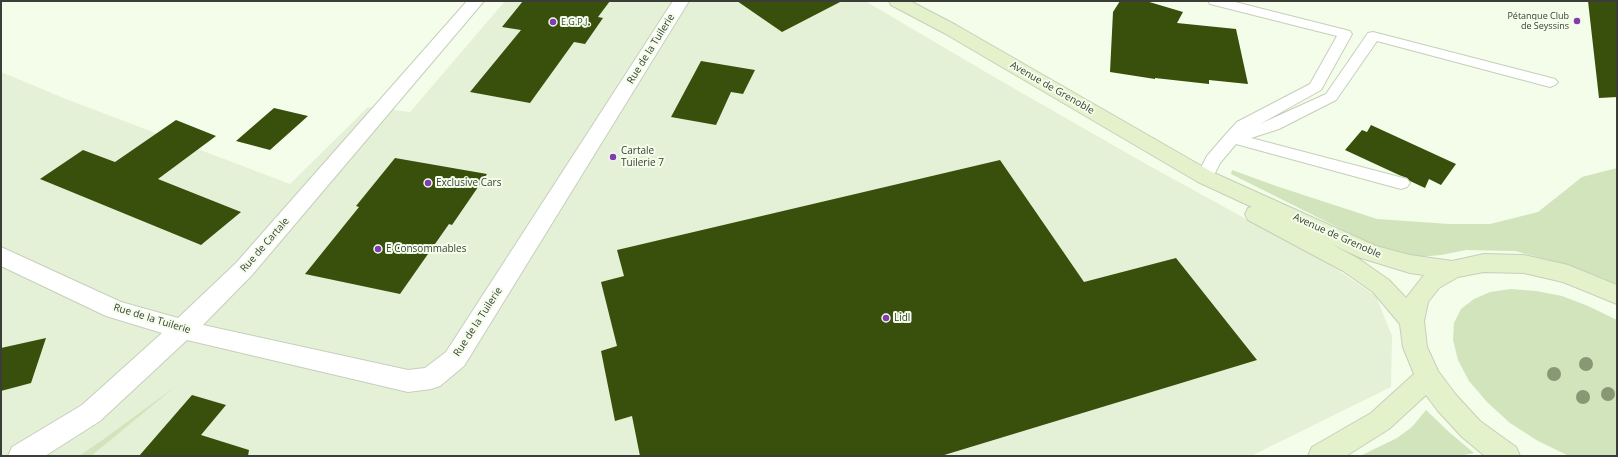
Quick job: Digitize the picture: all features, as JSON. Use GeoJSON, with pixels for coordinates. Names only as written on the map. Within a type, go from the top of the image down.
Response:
{"type":"FeatureCollection","features":[{"type":"Feature","properties":{"kind":"street","name":"Rue de Cartale"},"geometry":{"type":"LineString","coordinates":[[22,456],[91,413],[184,329],[244,269],[476,1]]}},
{"type":"Feature","properties":{"kind":"street","name":"Rue de la Tuilerie"},"geometry":{"type":"LineString","coordinates":[[1,256],[114,308],[184,329],[408,381],[431,378],[455,359],[682,1]]}},
{"type":"Feature","properties":{"kind":"street","name":"Avenue de Grenoble"},"geometry":{"type":"LineString","coordinates":[[905,3],[1205,177],[1369,252],[1410,264],[1452,270]]}},
{"type":"Feature","properties":{"kind":"street","name":"Avenue de Grenoble"},"geometry":{"type":"LineString","coordinates":[[1205,177],[1248,210],[1351,265],[1381,286],[1412,321]]}},
{"type":"Feature","properties":{"kind":"street"},"geometry":{"type":"LineString","coordinates":[[1506,456],[1471,428],[1447,403],[1428,377],[1415,347],[1412,321],[1417,299],[1431,282],[1452,270],[1484,263],[1524,264],[1568,274],[1617,295]]}},
{"type":"Feature","properties":{"kind":"street"},"geometry":{"type":"LineString","coordinates":[[1322,456],[1380,421],[1428,377]]}},
{"type":"Feature","properties":{"kind":"lane"},"geometry":{"type":"LineString","coordinates":[[1205,177],[1214,160],[1243,126],[1316,87],[1345,34],[1215,1]]}},
{"type":"Feature","properties":{"kind":"lane"},"geometry":{"type":"LineString","coordinates":[[1232,138],[1273,125],[1331,97],[1373,36],[1550,82]]}},
{"type":"Feature","properties":{"kind":"lane"},"geometry":{"type":"LineString","coordinates":[[1232,138],[1401,183]]}},
{"type":"Feature","properties":{"kind":"shaded area"},"geometry":{"type":"Polygon","coordinates":[[[505,1],[865,1],[1146,164],[1330,265],[1376,296],[1392,336],[1391,387],[1251,456],[1,456],[1,72],[66,99],[290,184],[368,107],[410,112],[505,1]]]}},
{"type":"Feature","properties":{"kind":"shaded area"},"geometry":{"type":"Polygon","coordinates":[[[1617,168],[1617,286],[1603,278],[1567,265],[1515,251],[1466,250],[1441,255],[1416,257],[1373,245],[1231,174],[1232,170],[1377,219],[1449,224],[1490,224],[1538,212],[1582,177],[1617,168]]]}},
{"type":"Feature","properties":{"kind":"shaded area"},"geometry":{"type":"Polygon","coordinates":[[[1511,289],[1536,291],[1562,296],[1588,306],[1617,320],[1617,456],[1569,456],[1538,441],[1510,423],[1487,402],[1469,381],[1458,360],[1453,340],[1454,323],[1461,309],[1474,299],[1490,292],[1511,289]]]}},
{"type":"Feature","properties":{"kind":"shaded area"},"geometry":{"type":"Polygon","coordinates":[[[176,386],[91,456],[79,456],[104,439],[176,386]]]}},
{"type":"Feature","properties":{"kind":"shaded area"},"geometry":{"type":"Polygon","coordinates":[[[1426,410],[1474,453],[1459,456],[1360,456],[1397,438],[1412,427],[1426,410]]]}},
{"type":"Feature","properties":{"kind":"building"},"geometry":{"type":"Polygon","coordinates":[[[523,1],[610,1],[598,17],[603,18],[585,44],[574,42],[530,103],[470,92],[521,30],[502,27],[523,1]]]}},
{"type":"Feature","properties":{"kind":"building"},"geometry":{"type":"Polygon","coordinates":[[[737,1],[842,1],[782,32],[737,1]]]}},
{"type":"Feature","properties":{"kind":"building"},"geometry":{"type":"Polygon","coordinates":[[[1120,1],[1146,1],[1183,12],[1177,23],[1236,29],[1248,84],[1209,80],[1209,84],[1155,79],[1110,72],[1113,12],[1120,1]]]}},
{"type":"Feature","properties":{"kind":"building"},"geometry":{"type":"Polygon","coordinates":[[[1588,1],[1617,1],[1617,97],[1599,98],[1588,1]]]}},
{"type":"Feature","properties":{"kind":"building"},"geometry":{"type":"Polygon","coordinates":[[[701,61],[755,70],[743,94],[731,92],[716,125],[671,117],[701,61]]]}},
{"type":"Feature","properties":{"kind":"building"},"geometry":{"type":"Polygon","coordinates":[[[274,108],[308,116],[270,150],[236,141],[274,108]]]}},
{"type":"Feature","properties":{"kind":"building"},"geometry":{"type":"Polygon","coordinates":[[[176,120],[216,136],[158,179],[241,212],[201,245],[40,179],[83,150],[115,162],[176,120]]]}},
{"type":"Feature","properties":{"kind":"building"},"geometry":{"type":"Polygon","coordinates":[[[1371,125],[1456,164],[1441,185],[1429,179],[1425,188],[1407,178],[1345,150],[1362,130],[1367,132],[1371,125]]]}},
{"type":"Feature","properties":{"kind":"building"},"geometry":{"type":"Polygon","coordinates":[[[395,158],[487,174],[452,225],[449,224],[400,294],[305,274],[359,207],[356,206],[395,158]]]}},
{"type":"Feature","properties":{"kind":"building"},"geometry":{"type":"Polygon","coordinates":[[[1000,160],[1084,282],[1176,258],[1257,360],[941,456],[640,456],[632,416],[615,421],[601,351],[617,346],[601,282],[624,276],[617,250],[1000,160]]]}},
{"type":"Feature","properties":{"kind":"building"},"geometry":{"type":"Polygon","coordinates":[[[46,338],[31,383],[1,391],[1,348],[46,338]]]}},
{"type":"Feature","properties":{"kind":"building"},"geometry":{"type":"Polygon","coordinates":[[[192,395],[226,405],[201,435],[249,450],[248,456],[139,456],[192,395]]]}},
{"type":"Feature","properties":{"kind":"place","name":"Pétanque Club de Seyssins"},"geometry":{"type":"Point","coordinates":[1577,21]}},
{"type":"Feature","properties":{"kind":"place","name":"E.G.P.J."},"geometry":{"type":"Point","coordinates":[553,22]}},
{"type":"Feature","properties":{"kind":"place","name":"Cartale Tuilerie 7"},"geometry":{"type":"Point","coordinates":[613,157]}},
{"type":"Feature","properties":{"kind":"place","name":"Exclusive Cars"},"geometry":{"type":"Point","coordinates":[428,183]}},
{"type":"Feature","properties":{"kind":"place","name":"E Consommables"},"geometry":{"type":"Point","coordinates":[378,249]}},
{"type":"Feature","properties":{"kind":"place","name":"Lidl"},"geometry":{"type":"Point","coordinates":[886,318]}}]}
